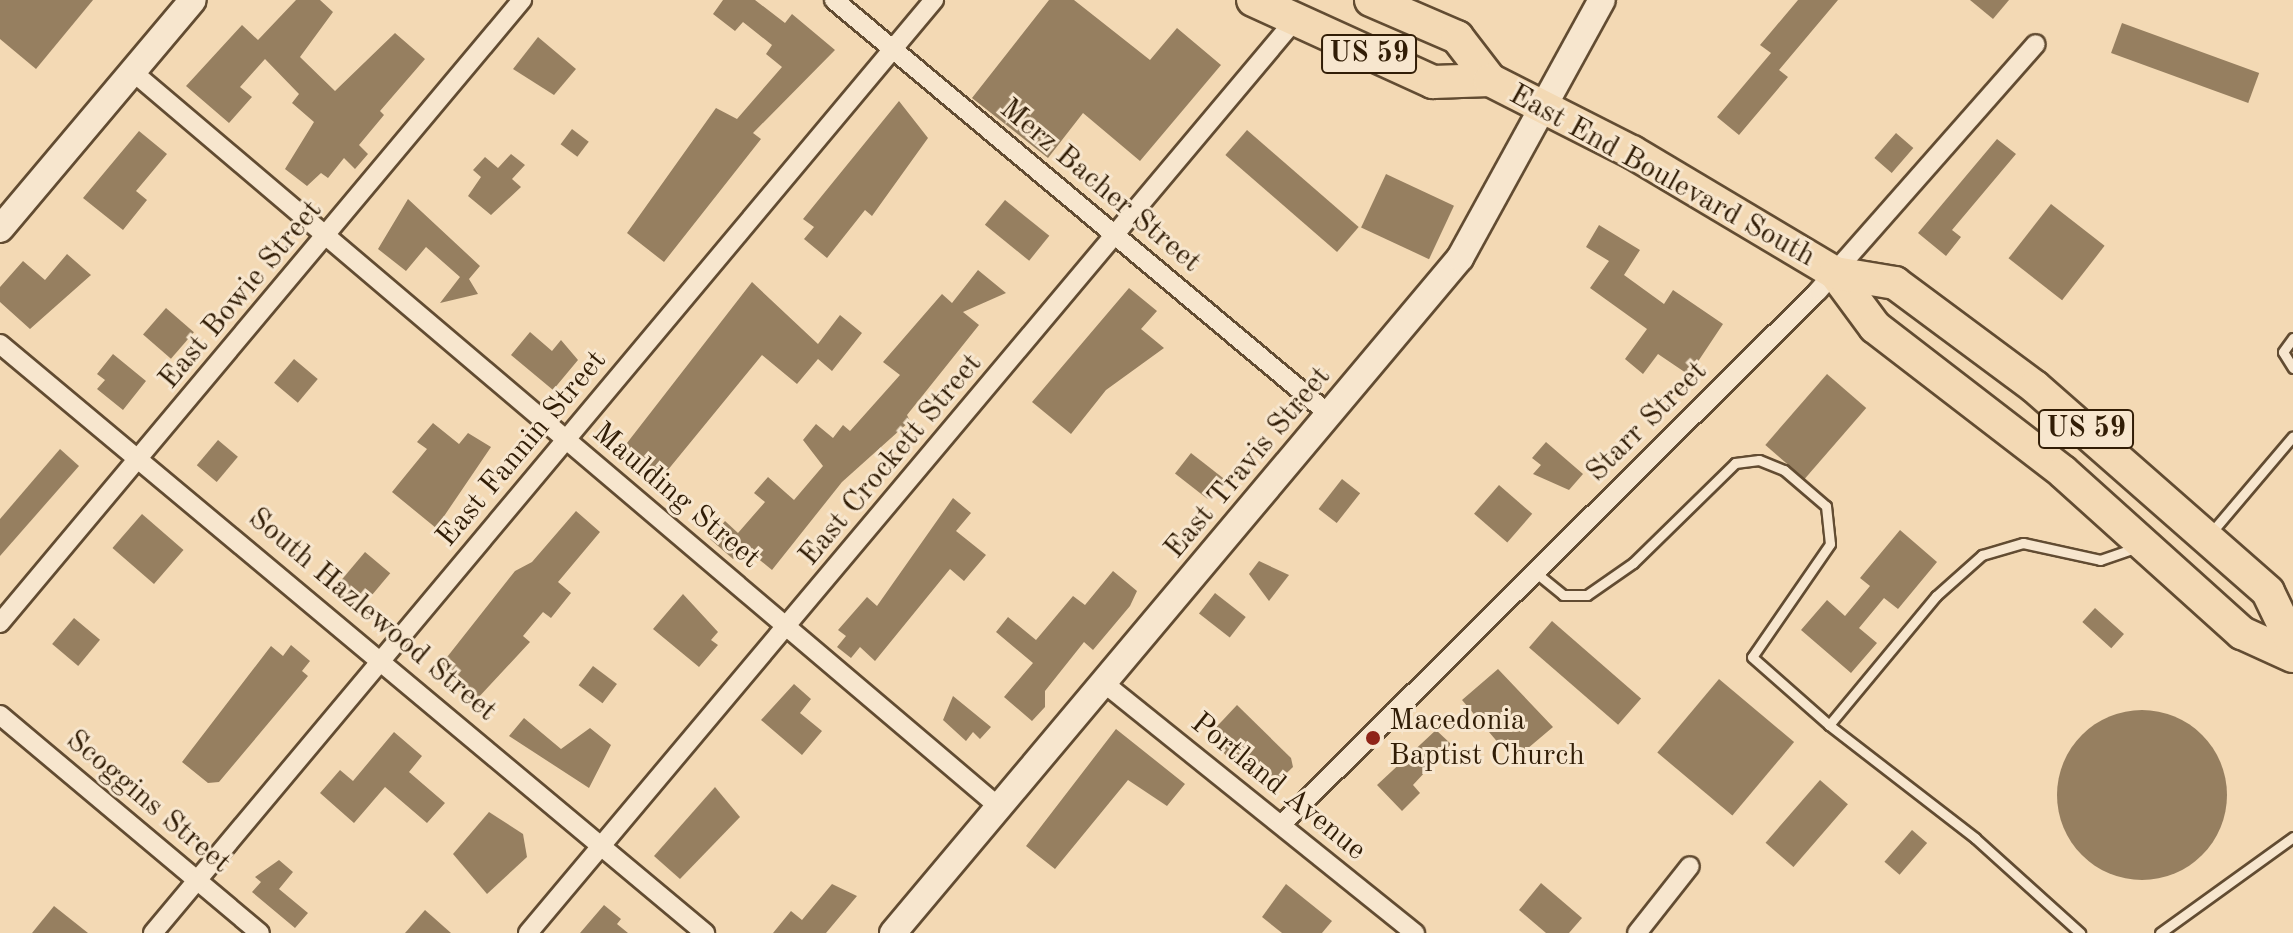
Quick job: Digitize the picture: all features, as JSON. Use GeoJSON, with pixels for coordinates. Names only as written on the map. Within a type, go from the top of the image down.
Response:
{"type":"FeatureCollection","features":[{"type":"Feature","properties":{"kind":"highway","name":"East End Boulevard South"},"geometry":{"type":"LineString","coordinates":[[1253,0],[1433,82],[1490,80]]}},
{"type":"Feature","properties":{"kind":"highway","name":"East End Boulevard South"},"geometry":{"type":"LineString","coordinates":[[1371,0],[1457,37],[1490,80],[1545,108],[1835,273],[1895,283],[2035,387],[2207,536],[2268,592],[2293,644]]}},
{"type":"Feature","properties":{"kind":"highway","name":"East End Boulevard South"},"geometry":{"type":"LineString","coordinates":[[1835,273],[1875,327],[1988,411],[2145,543],[2242,633],[2293,656]]}},
{"type":"Feature","properties":{"kind":"street"},"geometry":{"type":"LineString","coordinates":[[0,229],[193,0]]}},
{"type":"Feature","properties":{"kind":"street","name":"East Bowie Street"},"geometry":{"type":"LineString","coordinates":[[0,623],[327,237],[522,0]]}},
{"type":"Feature","properties":{"kind":"street","name":"Merz Bacher Street"},"geometry":{"type":"LineString","coordinates":[[834,0],[1330,415]]}},
{"type":"Feature","properties":{"kind":"street","name":"East Fannin Street"},"geometry":{"type":"LineString","coordinates":[[153,933],[934,0]]}},
{"type":"Feature","properties":{"kind":"street","name":"East Travis Street"},"geometry":{"type":"LineString","coordinates":[[893,933],[1330,415],[1478,233],[1602,0]]}},
{"type":"Feature","properties":{"kind":"street","name":"East Crockett Street"},"geometry":{"type":"LineString","coordinates":[[528,933],[1117,237],[1294,21]]}},
{"type":"Feature","properties":{"kind":"street","name":"Starr Street"},"geometry":{"type":"LineString","coordinates":[[1281,825],[1835,273],[2036,44]]}},
{"type":"Feature","properties":{"kind":"street","name":"Maulding Street"},"geometry":{"type":"LineString","coordinates":[[133,72],[999,807]]}},
{"type":"Feature","properties":{"kind":"street","name":"South Hazlewood Street"},"geometry":{"type":"LineString","coordinates":[[0,344],[382,659],[705,933]]}},
{"type":"Feature","properties":{"kind":"street","name":"Portland Avenue"},"geometry":{"type":"LineString","coordinates":[[1105,684],[1415,933]]}},
{"type":"Feature","properties":{"kind":"street","name":"Scoggins Street"},"geometry":{"type":"LineString","coordinates":[[0,715],[260,933]]}},
{"type":"Feature","properties":{"kind":"street"},"geometry":{"type":"LineString","coordinates":[[1637,933],[1690,866]]}},
{"type":"Feature","properties":{"kind":"lane"},"geometry":{"type":"LineString","coordinates":[[2293,338],[2283,352],[2293,368]]}},
{"type":"Feature","properties":{"kind":"lane"},"geometry":{"type":"LineString","coordinates":[[2207,536],[2293,436]]}},
{"type":"Feature","properties":{"kind":"lane"},"geometry":{"type":"LineString","coordinates":[[1535,572],[1563,595],[1587,595],[1633,563],[1735,463],[1759,460],[1784,470],[1826,506],[1830,544],[1819,570],[1752,657],[1829,725],[1975,838],[2080,933]]}},
{"type":"Feature","properties":{"kind":"lane"},"geometry":{"type":"LineString","coordinates":[[1829,725],[1936,596],[1982,555],[2023,543],[2100,560],[2145,543]]}},
{"type":"Feature","properties":{"kind":"lane"},"geometry":{"type":"LineString","coordinates":[[2160,933],[2293,837]]}},
{"type":"Feature","properties":{"kind":"building"},"geometry":{"type":"Polygon","coordinates":[[[0,0],[93,0],[36,69],[0,39],[0,0]]]}},
{"type":"Feature","properties":{"kind":"building"},"geometry":{"type":"Polygon","coordinates":[[[296,0],[320,0],[333,12],[300,57],[335,91],[395,33],[425,59],[380,111],[384,115],[359,145],[368,154],[355,169],[344,158],[328,178],[321,173],[307,186],[285,169],[314,122],[292,103],[299,94],[265,59],[240,87],[252,97],[229,123],[186,86],[242,25],[258,40],[296,0]]]}},
{"type":"Feature","properties":{"kind":"building"},"geometry":{"type":"Polygon","coordinates":[[[723,0],[755,0],[785,23],[792,14],[835,50],[753,133],[761,139],[664,262],[627,233],[716,108],[737,119],[782,67],[766,54],[772,45],[743,22],[735,31],[713,14],[723,0]]]}},
{"type":"Feature","properties":{"kind":"building"},"geometry":{"type":"Polygon","coordinates":[[[1049,0],[1074,0],[1150,60],[1177,28],[1221,65],[1140,161],[1083,113],[1048,158],[972,98],[1049,0]]]}},
{"type":"Feature","properties":{"kind":"building"},"geometry":{"type":"Polygon","coordinates":[[[1798,0],[1838,0],[1779,70],[1788,77],[1739,135],[1717,117],[1771,53],[1760,45],[1798,0]]]}},
{"type":"Feature","properties":{"kind":"building"},"geometry":{"type":"Polygon","coordinates":[[[1970,0],[2009,0],[1993,19],[1970,0]]]}},
{"type":"Feature","properties":{"kind":"building"},"geometry":{"type":"Polygon","coordinates":[[[2122,23],[2259,73],[2248,103],[2111,53],[2122,23]]]}},
{"type":"Feature","properties":{"kind":"building"},"geometry":{"type":"Polygon","coordinates":[[[538,37],[576,69],[554,95],[513,69],[538,37]]]}},
{"type":"Feature","properties":{"kind":"building"},"geometry":{"type":"Polygon","coordinates":[[[899,101],[928,138],[872,216],[865,210],[827,258],[804,239],[814,227],[803,219],[899,101]]]}},
{"type":"Feature","properties":{"kind":"building"},"geometry":{"type":"Polygon","coordinates":[[[572,129],[589,142],[577,157],[561,144],[572,129]]]}},
{"type":"Feature","properties":{"kind":"building"},"geometry":{"type":"Polygon","coordinates":[[[1247,130],[1359,227],[1337,252],[1225,155],[1247,130]]]}},
{"type":"Feature","properties":{"kind":"building"},"geometry":{"type":"Polygon","coordinates":[[[139,131],[167,154],[136,191],[147,200],[123,230],[83,198],[139,131]]]}},
{"type":"Feature","properties":{"kind":"building"},"geometry":{"type":"Polygon","coordinates":[[[1896,133],[1913,148],[1892,173],[1874,158],[1896,133]]]}},
{"type":"Feature","properties":{"kind":"building"},"geometry":{"type":"Polygon","coordinates":[[[1997,139],[2016,154],[1952,230],[1961,237],[1946,256],[1918,233],[1997,139]]]}},
{"type":"Feature","properties":{"kind":"building"},"geometry":{"type":"Polygon","coordinates":[[[511,154],[525,165],[512,179],[521,187],[491,215],[468,196],[481,177],[473,170],[485,157],[498,168],[511,154]]]}},
{"type":"Feature","properties":{"kind":"building"},"geometry":{"type":"Polygon","coordinates":[[[1386,174],[1454,206],[1429,259],[1361,227],[1386,174]]]}},
{"type":"Feature","properties":{"kind":"building"},"geometry":{"type":"Polygon","coordinates":[[[408,199],[480,266],[469,279],[478,294],[440,303],[460,277],[426,247],[406,271],[378,249],[408,199]]]}},
{"type":"Feature","properties":{"kind":"building"},"geometry":{"type":"Polygon","coordinates":[[[1005,200],[1049,236],[1029,261],[985,225],[1005,200]]]}},
{"type":"Feature","properties":{"kind":"building"},"geometry":{"type":"Polygon","coordinates":[[[2051,204],[2105,246],[2062,300],[2009,258],[2051,204]]]}},
{"type":"Feature","properties":{"kind":"building"},"geometry":{"type":"Polygon","coordinates":[[[1599,225],[1640,250],[1624,275],[1664,304],[1673,290],[1723,324],[1689,375],[1658,354],[1643,374],[1625,359],[1647,329],[1590,288],[1609,261],[1586,247],[1599,225]]]}},
{"type":"Feature","properties":{"kind":"building"},"geometry":{"type":"Polygon","coordinates":[[[67,254],[91,275],[30,329],[0,302],[0,287],[23,261],[45,280],[67,254]]]}},
{"type":"Feature","properties":{"kind":"building"},"geometry":{"type":"Polygon","coordinates":[[[978,270],[1006,293],[963,312],[979,325],[907,415],[910,421],[842,482],[772,570],[744,547],[733,559],[710,539],[725,521],[738,533],[765,502],[754,493],[768,477],[794,500],[823,466],[803,440],[816,424],[833,438],[843,425],[850,431],[900,375],[883,362],[942,294],[952,303],[978,270]]]}},
{"type":"Feature","properties":{"kind":"building"},"geometry":{"type":"Polygon","coordinates":[[[752,282],[818,344],[840,315],[862,333],[832,371],[818,359],[797,384],[762,355],[658,482],[620,452],[752,282]]]}},
{"type":"Feature","properties":{"kind":"building"},"geometry":{"type":"Polygon","coordinates":[[[1129,288],[1157,311],[1141,329],[1164,348],[1106,390],[1071,434],[1032,402],[1129,288]]]}},
{"type":"Feature","properties":{"kind":"building"},"geometry":{"type":"Polygon","coordinates":[[[166,308],[194,332],[171,359],[143,334],[166,308]]]}},
{"type":"Feature","properties":{"kind":"building"},"geometry":{"type":"Polygon","coordinates":[[[530,332],[552,351],[561,340],[578,360],[553,390],[511,355],[530,332]]]}},
{"type":"Feature","properties":{"kind":"building"},"geometry":{"type":"Polygon","coordinates":[[[113,354],[146,381],[123,410],[97,389],[105,380],[97,374],[113,354]]]}},
{"type":"Feature","properties":{"kind":"building"},"geometry":{"type":"Polygon","coordinates":[[[294,359],[318,379],[298,403],[274,383],[294,359]]]}},
{"type":"Feature","properties":{"kind":"building"},"geometry":{"type":"Polygon","coordinates":[[[1827,374],[1866,408],[1805,479],[1765,445],[1827,374]]]}},
{"type":"Feature","properties":{"kind":"building"},"geometry":{"type":"Polygon","coordinates":[[[433,423],[459,444],[468,433],[491,447],[436,528],[392,492],[427,449],[417,442],[433,423]]]}},
{"type":"Feature","properties":{"kind":"building"},"geometry":{"type":"Polygon","coordinates":[[[218,440],[238,457],[217,482],[197,465],[218,440]]]}},
{"type":"Feature","properties":{"kind":"building"},"geometry":{"type":"Polygon","coordinates":[[[1546,442],[1583,474],[1569,490],[1533,474],[1541,465],[1532,458],[1546,442]]]}},
{"type":"Feature","properties":{"kind":"building"},"geometry":{"type":"Polygon","coordinates":[[[60,449],[79,466],[0,556],[0,519],[60,449]]]}},
{"type":"Feature","properties":{"kind":"building"},"geometry":{"type":"Polygon","coordinates":[[[1191,453],[1223,478],[1207,499],[1175,473],[1191,453]]]}},
{"type":"Feature","properties":{"kind":"building"},"geometry":{"type":"Polygon","coordinates":[[[1342,479],[1360,493],[1337,523],[1319,509],[1342,479]]]}},
{"type":"Feature","properties":{"kind":"building"},"geometry":{"type":"Polygon","coordinates":[[[1499,485],[1532,514],[1507,543],[1474,514],[1499,485]]]}},
{"type":"Feature","properties":{"kind":"building"},"geometry":{"type":"Polygon","coordinates":[[[953,498],[971,513],[956,531],[986,555],[964,581],[950,569],[875,661],[860,647],[851,658],[837,647],[846,636],[838,630],[867,597],[877,606],[953,498]]]}},
{"type":"Feature","properties":{"kind":"building"},"geometry":{"type":"Polygon","coordinates":[[[576,511],[600,532],[558,582],[571,593],[551,618],[543,612],[523,636],[530,642],[477,699],[440,666],[515,571],[532,562],[576,511]]]}},
{"type":"Feature","properties":{"kind":"building"},"geometry":{"type":"Polygon","coordinates":[[[142,514],[184,550],[154,584],[112,548],[142,514]]]}},
{"type":"Feature","properties":{"kind":"building"},"geometry":{"type":"Polygon","coordinates":[[[1900,530],[1937,562],[1898,609],[1884,598],[1859,628],[1877,643],[1851,673],[1801,630],[1827,600],[1845,616],[1870,586],[1860,578],[1900,530]]]}},
{"type":"Feature","properties":{"kind":"building"},"geometry":{"type":"Polygon","coordinates":[[[365,552],[390,573],[366,602],[341,581],[365,552]]]}},
{"type":"Feature","properties":{"kind":"building"},"geometry":{"type":"Polygon","coordinates":[[[1259,561],[1289,575],[1269,601],[1249,574],[1259,561]]]}},
{"type":"Feature","properties":{"kind":"building"},"geometry":{"type":"Polygon","coordinates":[[[1113,571],[1137,591],[1130,606],[1093,650],[1084,642],[1045,691],[1045,707],[1032,721],[1004,697],[1033,663],[996,632],[1008,617],[1036,640],[1073,596],[1085,605],[1113,571]]]}},
{"type":"Feature","properties":{"kind":"building"},"geometry":{"type":"Polygon","coordinates":[[[1215,593],[1246,617],[1230,637],[1199,613],[1215,593]]]}},
{"type":"Feature","properties":{"kind":"building"},"geometry":{"type":"Polygon","coordinates":[[[683,594],[718,632],[711,640],[718,645],[699,667],[653,629],[683,594]]]}},
{"type":"Feature","properties":{"kind":"building"},"geometry":{"type":"Polygon","coordinates":[[[2095,608],[2124,634],[2111,648],[2082,622],[2095,608]]]}},
{"type":"Feature","properties":{"kind":"building"},"geometry":{"type":"Polygon","coordinates":[[[74,618],[100,640],[78,666],[52,644],[74,618]]]}},
{"type":"Feature","properties":{"kind":"building"},"geometry":{"type":"Polygon","coordinates":[[[1552,621],[1641,698],[1618,725],[1529,647],[1552,621]]]}},
{"type":"Feature","properties":{"kind":"building"},"geometry":{"type":"Polygon","coordinates":[[[291,645],[310,661],[302,671],[308,676],[219,782],[208,783],[182,762],[271,646],[283,656],[291,645]]]}},
{"type":"Feature","properties":{"kind":"building"},"geometry":{"type":"Polygon","coordinates":[[[593,666],[617,684],[603,703],[579,685],[593,666]]]}},
{"type":"Feature","properties":{"kind":"building"},"geometry":{"type":"Polygon","coordinates":[[[1498,669],[1553,727],[1521,754],[1508,739],[1500,745],[1462,700],[1498,669]]]}},
{"type":"Feature","properties":{"kind":"building"},"geometry":{"type":"Polygon","coordinates":[[[1719,679],[1794,742],[1732,816],[1657,753],[1719,679]]]}},
{"type":"Feature","properties":{"kind":"building"},"geometry":{"type":"Polygon","coordinates":[[[794,684],[811,699],[800,713],[822,731],[802,755],[761,720],[794,684]]]}},
{"type":"Feature","properties":{"kind":"building"},"geometry":{"type":"Polygon","coordinates":[[[953,696],[991,727],[980,739],[973,732],[966,741],[943,720],[953,696]]]}},
{"type":"Feature","properties":{"kind":"building"},"geometry":{"type":"Polygon","coordinates":[[[1237,705],[1291,758],[1293,767],[1268,791],[1206,738],[1237,705]]]}},
{"type":"Feature","properties":{"kind":"building"},"geometry":{"type":"Polygon","coordinates":[[[2142,710],[2174,717],[2202,735],[2220,763],[2227,795],[2220,827],[2202,855],[2174,873],[2142,880],[2110,873],[2082,855],[2064,827],[2057,795],[2064,763],[2082,735],[2110,717],[2142,710]]]}},
{"type":"Feature","properties":{"kind":"building"},"geometry":{"type":"Polygon","coordinates":[[[524,718],[561,749],[590,728],[611,745],[589,788],[509,736],[524,718]]]}},
{"type":"Feature","properties":{"kind":"building"},"geometry":{"type":"Polygon","coordinates":[[[1116,729],[1185,784],[1167,806],[1128,780],[1055,869],[1026,846],[1116,729]]]}},
{"type":"Feature","properties":{"kind":"building"},"geometry":{"type":"Polygon","coordinates":[[[1436,730],[1451,744],[1413,785],[1420,793],[1402,811],[1377,785],[1436,730]]]}},
{"type":"Feature","properties":{"kind":"building"},"geometry":{"type":"Polygon","coordinates":[[[394,732],[422,756],[409,772],[445,803],[427,823],[385,787],[354,823],[320,793],[340,770],[353,781],[394,732]]]}},
{"type":"Feature","properties":{"kind":"building"},"geometry":{"type":"Polygon","coordinates":[[[1820,780],[1848,804],[1793,867],[1766,843],[1820,780]]]}},
{"type":"Feature","properties":{"kind":"building"},"geometry":{"type":"Polygon","coordinates":[[[715,787],[740,817],[680,879],[654,856],[715,787]]]}},
{"type":"Feature","properties":{"kind":"building"},"geometry":{"type":"Polygon","coordinates":[[[489,812],[523,834],[527,857],[487,894],[453,854],[489,812]]]}},
{"type":"Feature","properties":{"kind":"building"},"geometry":{"type":"Polygon","coordinates":[[[1912,830],[1927,843],[1900,875],[1884,862],[1912,830]]]}},
{"type":"Feature","properties":{"kind":"building"},"geometry":{"type":"Polygon","coordinates":[[[279,860],[293,872],[279,889],[308,913],[295,928],[252,892],[261,882],[255,877],[279,860]]]}},
{"type":"Feature","properties":{"kind":"building"},"geometry":{"type":"Polygon","coordinates":[[[1541,883],[1582,918],[1569,933],[1546,933],[1519,910],[1541,883]]]}},
{"type":"Feature","properties":{"kind":"building"},"geometry":{"type":"Polygon","coordinates":[[[832,884],[857,896],[826,933],[773,933],[791,911],[802,920],[832,884]]]}},
{"type":"Feature","properties":{"kind":"building"},"geometry":{"type":"Polygon","coordinates":[[[1286,884],[1332,921],[1322,933],[1282,933],[1262,917],[1286,884]]]}},
{"type":"Feature","properties":{"kind":"building"},"geometry":{"type":"Polygon","coordinates":[[[604,905],[621,919],[617,924],[628,933],[580,933],[604,905]]]}},
{"type":"Feature","properties":{"kind":"building"},"geometry":{"type":"Polygon","coordinates":[[[54,906],[88,933],[32,933],[54,906]]]}},
{"type":"Feature","properties":{"kind":"building"},"geometry":{"type":"Polygon","coordinates":[[[425,910],[451,933],[405,933],[425,910]]]}},
{"type":"Feature","properties":{"kind":"place","name":"Macedonia Baptist Church"},"geometry":{"type":"Point","coordinates":[1373,738]}}]}
